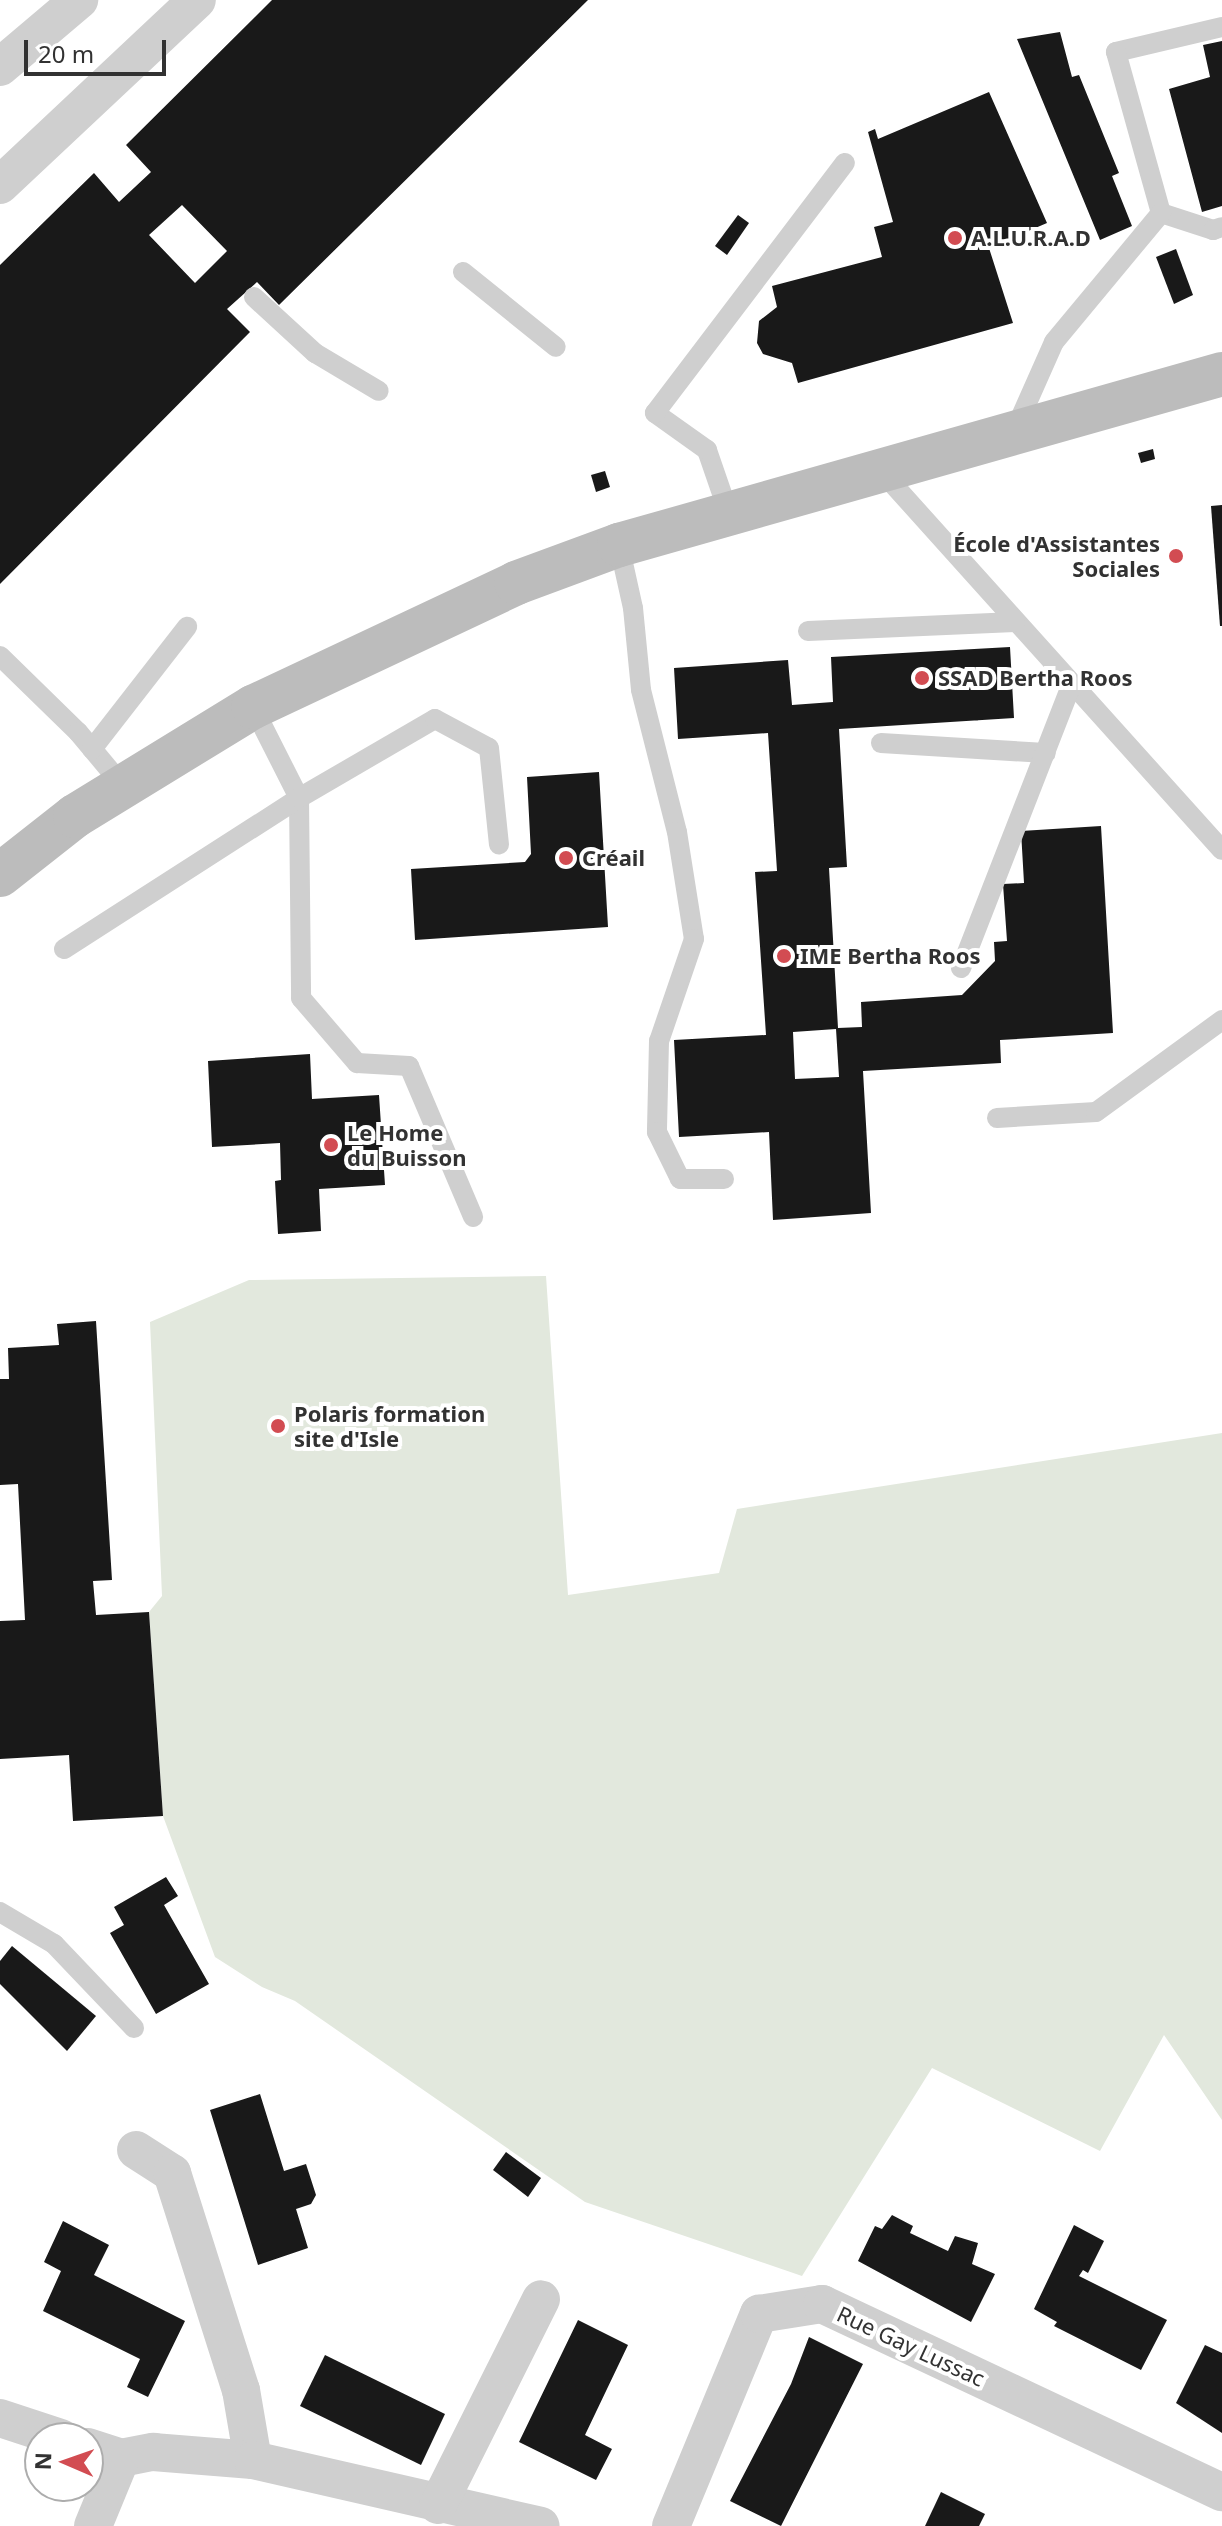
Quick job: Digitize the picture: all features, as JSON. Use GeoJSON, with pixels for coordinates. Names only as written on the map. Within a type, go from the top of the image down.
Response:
{"type":"FeatureCollection","features":[{"type":"Feature","properties":{"kind":"street"},"geometry":{"type":"LineString","coordinates":[[0,67],[79,0]]}},
{"type":"Feature","properties":{"kind":"street"},"geometry":{"type":"LineString","coordinates":[[0,185],[65,129],[197,0]]}},
{"type":"Feature","properties":{"kind":"street"},"geometry":{"type":"LineString","coordinates":[[0,875],[75,816],[253,707],[516,583],[619,545],[1222,374]]}},
{"type":"Feature","properties":{"kind":"street"},"geometry":{"type":"LineString","coordinates":[[136,2150],[172,2173],[241,2390],[253,2460]]}},
{"type":"Feature","properties":{"kind":"street"},"geometry":{"type":"LineString","coordinates":[[438,2505],[541,2299]]}},
{"type":"Feature","properties":{"kind":"street","name":"Rue Gay Lussac"},"geometry":{"type":"LineString","coordinates":[[671,2526],[759,2314],[822,2304],[1222,2492]]}},
{"type":"Feature","properties":{"kind":"street"},"geometry":{"type":"LineString","coordinates":[[0,2418],[24,2426]]}},
{"type":"Feature","properties":{"kind":"street"},"geometry":{"type":"LineString","coordinates":[[104,2453],[153,2452],[253,2460],[438,2505],[541,2526]]}},
{"type":"Feature","properties":{"kind":"street"},"geometry":{"type":"LineString","coordinates":[[93,2526],[97,2502]]}},
{"type":"Feature","properties":{"kind":"lane"},"geometry":{"type":"LineString","coordinates":[[1161,213],[1116,52],[1222,27]]}},
{"type":"Feature","properties":{"kind":"lane"},"geometry":{"type":"LineString","coordinates":[[729,514],[707,450],[655,413],[845,163]]}},
{"type":"Feature","properties":{"kind":"lane"},"geometry":{"type":"LineString","coordinates":[[1161,213],[1213,230],[1222,227]]}},
{"type":"Feature","properties":{"kind":"lane"},"geometry":{"type":"LineString","coordinates":[[1013,435],[1054,342],[1161,213]]}},
{"type":"Feature","properties":{"kind":"lane"},"geometry":{"type":"LineString","coordinates":[[463,272],[556,347]]}},
{"type":"Feature","properties":{"kind":"lane"},"geometry":{"type":"LineString","coordinates":[[254,297],[315,353],[379,391]]}},
{"type":"Feature","properties":{"kind":"lane"},"geometry":{"type":"LineString","coordinates":[[882,472],[1071,686],[1222,850]]}},
{"type":"Feature","properties":{"kind":"lane"},"geometry":{"type":"LineString","coordinates":[[619,545],[633,608],[641,690],[677,832],[694,939],[659,1041],[657,1132],[680,1179],[724,1179]]}},
{"type":"Feature","properties":{"kind":"lane"},"geometry":{"type":"LineString","coordinates":[[808,631],[1015,622]]}},
{"type":"Feature","properties":{"kind":"lane"},"geometry":{"type":"LineString","coordinates":[[92,749],[187,627]]}},
{"type":"Feature","properties":{"kind":"lane"},"geometry":{"type":"LineString","coordinates":[[0,656],[92,749],[123,786]]}},
{"type":"Feature","properties":{"kind":"lane"},"geometry":{"type":"LineString","coordinates":[[961,968],[1071,686]]}},
{"type":"Feature","properties":{"kind":"lane"},"geometry":{"type":"LineString","coordinates":[[253,707],[299,798],[301,998],[357,1063],[409,1066],[473,1217]]}},
{"type":"Feature","properties":{"kind":"lane"},"geometry":{"type":"LineString","coordinates":[[64,949],[299,798],[435,719],[489,748],[499,844]]}},
{"type":"Feature","properties":{"kind":"lane"},"geometry":{"type":"LineString","coordinates":[[881,743],[1046,753]]}},
{"type":"Feature","properties":{"kind":"lane"},"geometry":{"type":"LineString","coordinates":[[997,1118],[1096,1112],[1222,1020]]}},
{"type":"Feature","properties":{"kind":"lane"},"geometry":{"type":"LineString","coordinates":[[0,1912],[54,1944],[134,2028]]}},
{"type":"Feature","properties":{"kind":"shaded area"},"geometry":{"type":"Polygon","coordinates":[[[546,1276],[568,1595],[719,1573],[737,1509],[1222,1433],[1222,2120],[1164,2035],[1100,2151],[932,2068],[802,2276],[585,2202],[295,2001],[262,1987],[215,1957],[163,1816],[149,1612],[162,1596],[150,1322],[249,1280],[546,1276]]]}},
{"type":"Feature","properties":{"kind":"building"},"geometry":{"type":"Polygon","coordinates":[[[272,0],[588,0],[279,305],[257,282],[227,309],[250,332],[0,584],[0,265],[94,173],[119,202],[151,172],[126,145],[272,0]],[[182,205],[149,235],[195,283],[227,251],[182,205]]]}},
{"type":"Feature","properties":{"kind":"building"},"geometry":{"type":"Polygon","coordinates":[[[1060,32],[1072,77],[1079,75],[1119,173],[1112,176],[1132,226],[1100,240],[1017,39],[1060,32]]]}},
{"type":"Feature","properties":{"kind":"building"},"geometry":{"type":"Polygon","coordinates":[[[1222,41],[1222,206],[1202,212],[1169,89],[1210,77],[1203,45],[1222,41]]]}},
{"type":"Feature","properties":{"kind":"building","name":"A.L.U.R.A.D"},"geometry":{"type":"Polygon","coordinates":[[[989,92],[1047,223],[989,248],[1013,323],[798,383],[792,363],[763,354],[757,343],[759,321],[777,307],[772,286],[882,257],[874,227],[893,222],[868,132],[875,129],[878,139],[989,92]]]}},
{"type":"Feature","properties":{"kind":"building"},"geometry":{"type":"Polygon","coordinates":[[[738,215],[749,223],[727,255],[715,246],[738,215]]]}},
{"type":"Feature","properties":{"kind":"building"},"geometry":{"type":"Polygon","coordinates":[[[1176,249],[1193,295],[1174,304],[1156,257],[1176,249]]]}},
{"type":"Feature","properties":{"kind":"building"},"geometry":{"type":"Polygon","coordinates":[[[1153,449],[1155,459],[1141,463],[1138,453],[1153,449]]]}},
{"type":"Feature","properties":{"kind":"building"},"geometry":{"type":"Polygon","coordinates":[[[605,471],[610,487],[596,492],[591,475],[605,471]]]}},
{"type":"Feature","properties":{"kind":"building"},"geometry":{"type":"Polygon","coordinates":[[[1222,505],[1222,626],[1220,626],[1211,506],[1222,505]]]}},
{"type":"Feature","properties":{"kind":"building"},"geometry":{"type":"Polygon","coordinates":[[[1010,647],[1014,718],[839,729],[847,867],[829,868],[838,1028],[862,1027],[861,1002],[962,995],[995,961],[994,942],[1007,941],[1003,884],[1024,883],[1021,831],[1101,826],[1113,1033],[1000,1040],[1001,1063],[863,1071],[871,1213],[773,1220],[769,1132],[679,1137],[674,1040],[766,1035],[755,872],[777,871],[768,733],[678,739],[674,668],[788,660],[792,705],[833,702],[831,657],[1010,647]],[[836,1029],[793,1032],[795,1079],[839,1077],[836,1029]]]}},
{"type":"Feature","properties":{"kind":"building","name":"Créail"},"geometry":{"type":"Polygon","coordinates":[[[599,772],[608,927],[415,940],[411,869],[525,862],[531,854],[527,777],[599,772]]]}},
{"type":"Feature","properties":{"kind":"building","name":"Le Home du Buisson"},"geometry":{"type":"Polygon","coordinates":[[[310,1054],[312,1099],[379,1095],[385,1185],[319,1189],[321,1231],[278,1234],[275,1181],[281,1180],[280,1143],[212,1147],[208,1061],[310,1054]]]}},
{"type":"Feature","properties":{"kind":"building"},"geometry":{"type":"Polygon","coordinates":[[[96,1321],[112,1580],[93,1581],[96,1615],[149,1612],[163,1816],[73,1821],[69,1755],[0,1759],[0,1621],[25,1620],[18,1484],[0,1485],[0,1379],[9,1379],[8,1348],[59,1345],[57,1324],[96,1321]]]}},
{"type":"Feature","properties":{"kind":"building"},"geometry":{"type":"Polygon","coordinates":[[[166,1877],[178,1896],[164,1905],[209,1984],[156,2014],[110,1933],[124,1925],[114,1907],[166,1877]]]}},
{"type":"Feature","properties":{"kind":"building"},"geometry":{"type":"Polygon","coordinates":[[[12,1946],[96,2016],[67,2051],[0,1984],[0,1961],[12,1946]]]}},
{"type":"Feature","properties":{"kind":"building"},"geometry":{"type":"Polygon","coordinates":[[[260,2094],[284,2171],[306,2164],[316,2195],[311,2204],[296,2209],[308,2248],[258,2265],[210,2110],[260,2094]]]}},
{"type":"Feature","properties":{"kind":"building"},"geometry":{"type":"Polygon","coordinates":[[[506,2152],[541,2178],[528,2197],[493,2170],[506,2152]]]}},
{"type":"Feature","properties":{"kind":"building"},"geometry":{"type":"Polygon","coordinates":[[[892,2215],[913,2226],[910,2233],[948,2251],[955,2236],[978,2243],[972,2264],[995,2274],[971,2322],[858,2261],[875,2226],[882,2229],[892,2215]]]}},
{"type":"Feature","properties":{"kind":"building"},"geometry":{"type":"Polygon","coordinates":[[[63,2221],[109,2245],[94,2275],[185,2321],[148,2397],[127,2387],[140,2359],[43,2311],[61,2271],[44,2262],[63,2221]]]}},
{"type":"Feature","properties":{"kind":"building"},"geometry":{"type":"Polygon","coordinates":[[[1074,2225],[1104,2241],[1088,2273],[1083,2270],[1079,2276],[1167,2320],[1141,2370],[1054,2326],[1057,2322],[1034,2309],[1074,2225]]]}},
{"type":"Feature","properties":{"kind":"building"},"geometry":{"type":"Polygon","coordinates":[[[578,2320],[628,2345],[585,2435],[612,2449],[596,2480],[519,2442],[578,2320]]]}},
{"type":"Feature","properties":{"kind":"building"},"geometry":{"type":"Polygon","coordinates":[[[809,2337],[863,2364],[781,2526],[730,2501],[791,2384],[809,2337]]]}},
{"type":"Feature","properties":{"kind":"building"},"geometry":{"type":"Polygon","coordinates":[[[1205,2345],[1222,2353],[1222,2433],[1176,2403],[1205,2345]]]}},
{"type":"Feature","properties":{"kind":"building"},"geometry":{"type":"Polygon","coordinates":[[[325,2355],[445,2414],[421,2465],[300,2406],[325,2355]]]}},
{"type":"Feature","properties":{"kind":"building"},"geometry":{"type":"Polygon","coordinates":[[[941,2492],[985,2514],[979,2526],[925,2526],[941,2492]]]}},
{"type":"Feature","properties":{"kind":"place","name":"A.L.U.R.A.D"},"geometry":{"type":"Point","coordinates":[955,238]}},
{"type":"Feature","properties":{"kind":"place","name":"École d'Assistantes Sociales"},"geometry":{"type":"Point","coordinates":[1176,556]}},
{"type":"Feature","properties":{"kind":"place","name":"SSAD Bertha Roos"},"geometry":{"type":"Point","coordinates":[922,678]}},
{"type":"Feature","properties":{"kind":"place","name":"Créail"},"geometry":{"type":"Point","coordinates":[566,858]}},
{"type":"Feature","properties":{"kind":"place","name":"IME Bertha Roos"},"geometry":{"type":"Point","coordinates":[784,956]}},
{"type":"Feature","properties":{"kind":"place","name":"Le Home du Buisson"},"geometry":{"type":"Point","coordinates":[331,1145]}},
{"type":"Feature","properties":{"kind":"place","name":"Polaris formation site d'Isle"},"geometry":{"type":"Point","coordinates":[278,1426]}}]}
